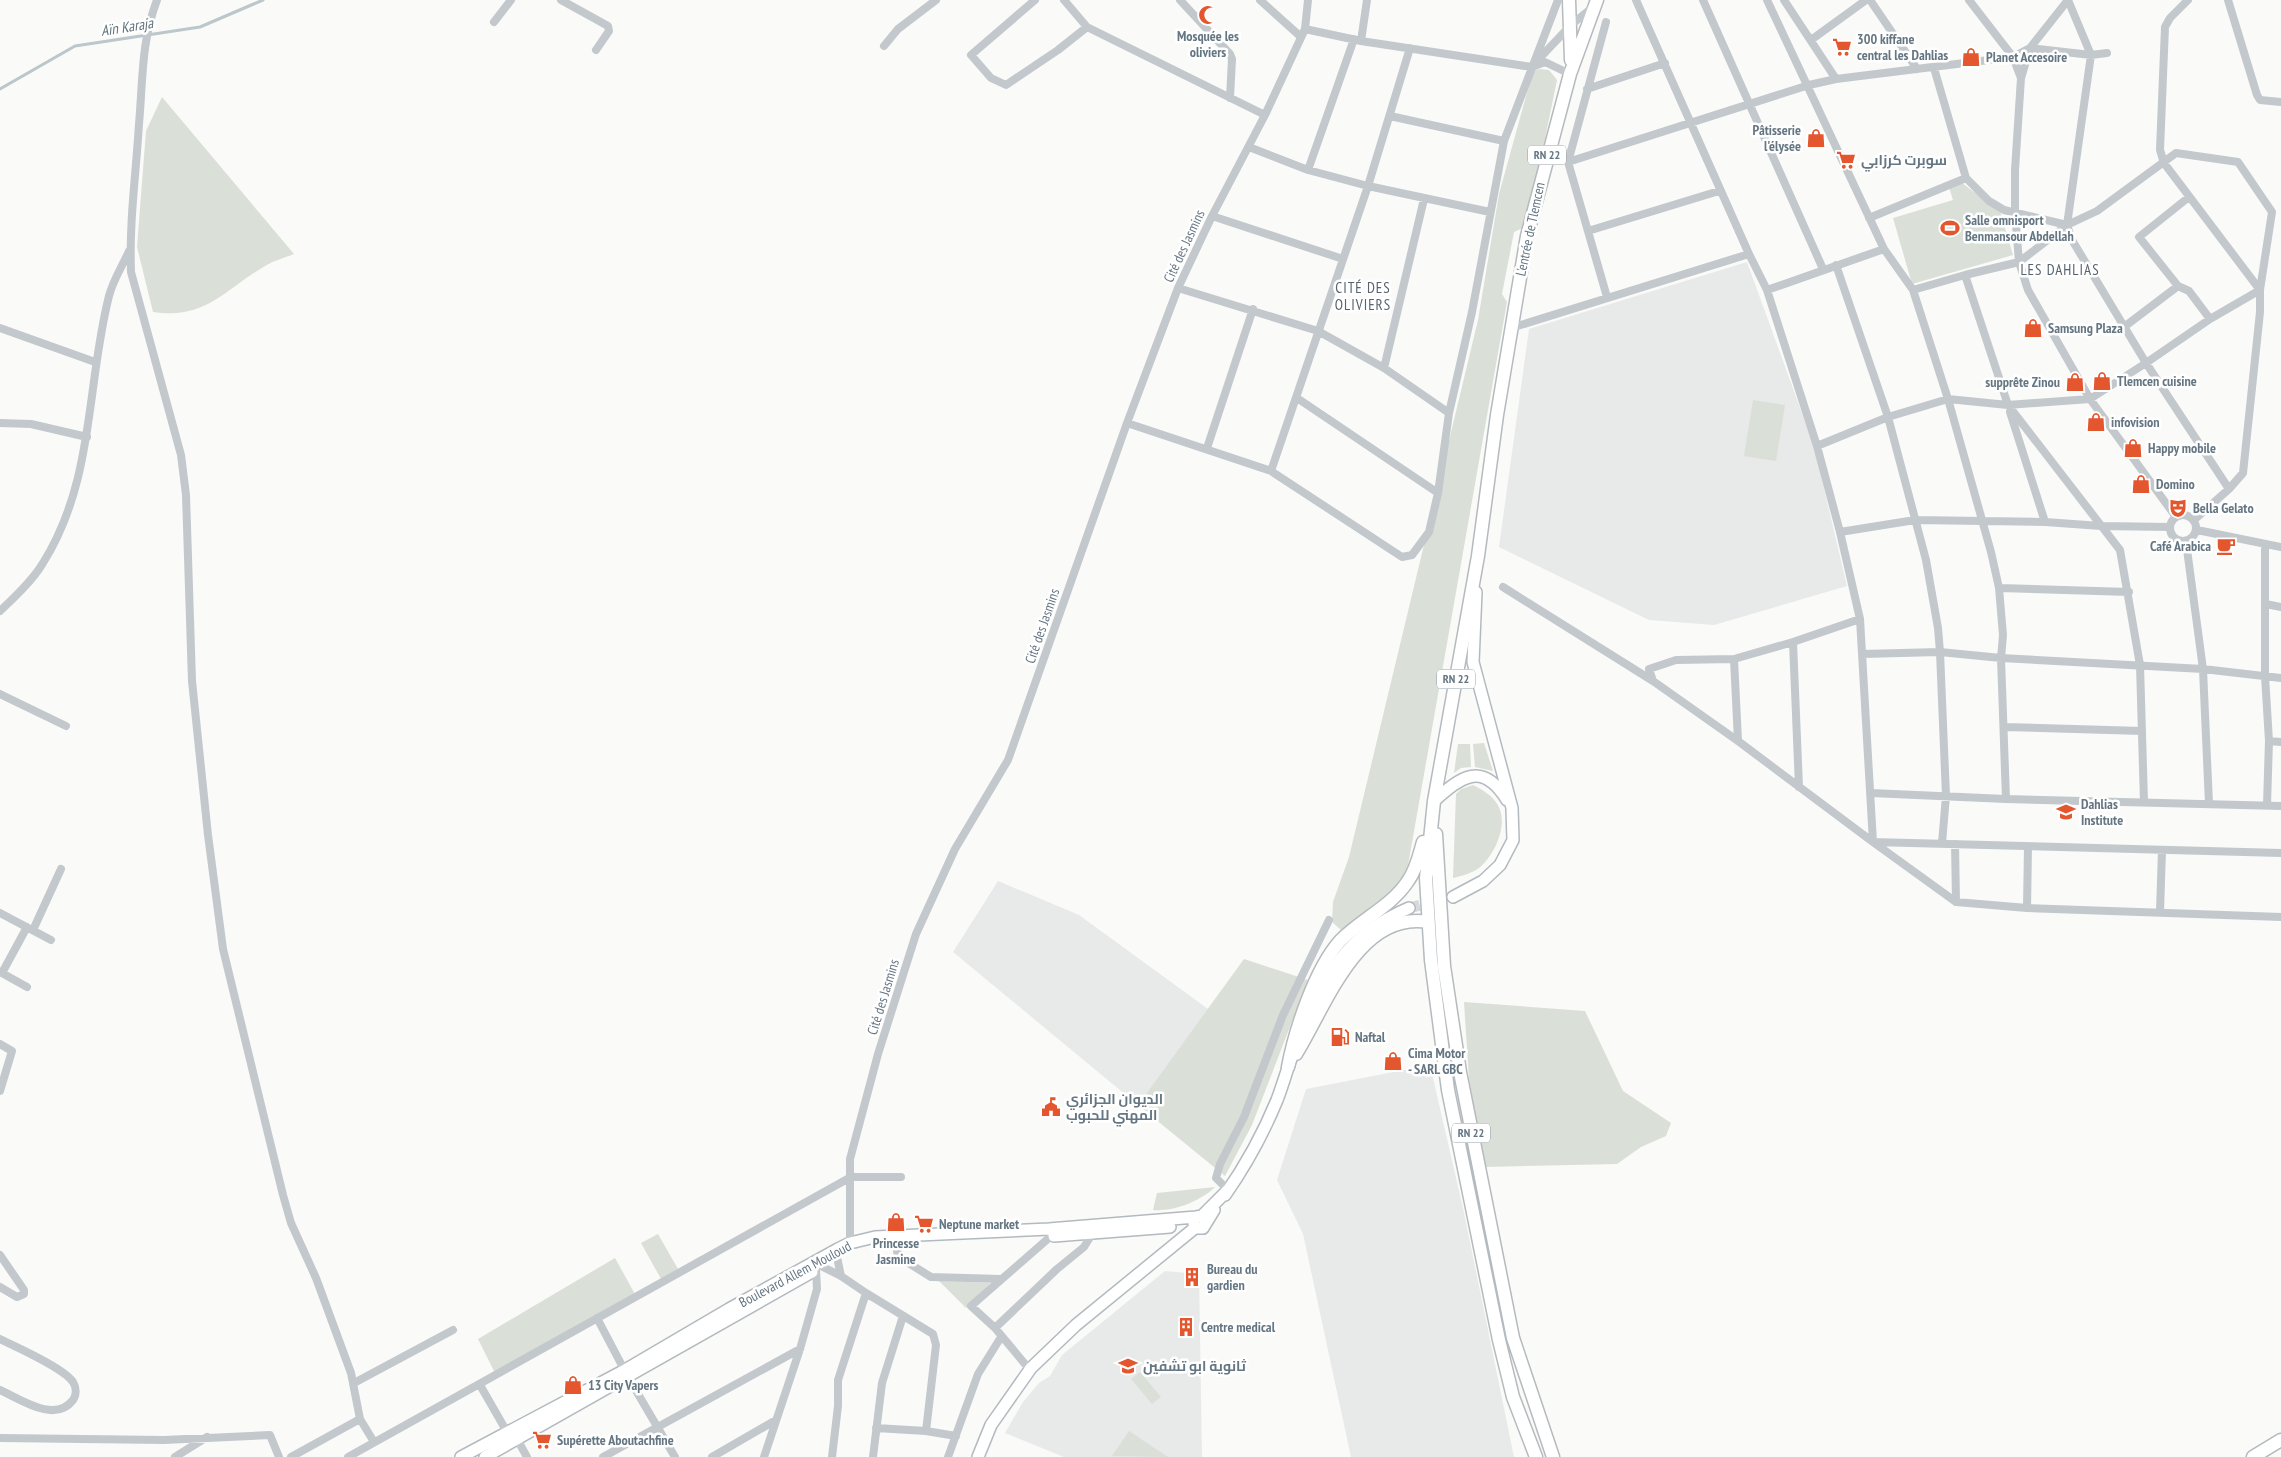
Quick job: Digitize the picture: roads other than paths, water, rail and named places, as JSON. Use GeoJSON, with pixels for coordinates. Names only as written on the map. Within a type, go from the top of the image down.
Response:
{"type":"FeatureCollection","features":[{"type":"Feature","properties":{"kind":"main road","name":"L'entrée de Tlemcen"},"geometry":{"type":"LineString","coordinates":[[1569,0],[1572,25],[1570,74]]}},
{"type":"Feature","properties":{"kind":"main road","name":"L'entrée de Tlemcen"},"geometry":{"type":"LineString","coordinates":[[1511,328],[1535,201],[1570,74],[1596,2]]}},
{"type":"Feature","properties":{"kind":"main road","name":"RN 22"},"geometry":{"type":"LineString","coordinates":[[1511,328],[1478,556],[1434,802],[1426,878],[1431,960],[1448,1090],[1478,1240],[1514,1397],[1536,1457]]}},
{"type":"Feature","properties":{"kind":"main road"},"geometry":{"type":"LineString","coordinates":[[1453,897],[1483,881],[1500,865],[1514,840],[1512,808],[1473,662],[1478,556]]}},
{"type":"Feature","properties":{"kind":"main road"},"geometry":{"type":"LineString","coordinates":[[1288,1067],[1293,1044],[1322,967],[1340,941],[1396,896],[1409,880],[1418,862],[1434,802],[1456,781],[1470,776],[1477,776],[1494,783],[1512,808]]}},
{"type":"Feature","properties":{"kind":"main road","name":"RN 22"},"geometry":{"type":"LineString","coordinates":[[1434,802],[1444,966],[1460,1072],[1513,1338],[1553,1457]]}},
{"type":"Feature","properties":{"kind":"main road"},"geometry":{"type":"LineString","coordinates":[[978,1457],[991,1425],[1030,1370],[1076,1325],[1199,1221],[1228,1190],[1248,1162],[1261,1136],[1319,993],[1337,963],[1362,934],[1376,924],[1409,908]]}},
{"type":"Feature","properties":{"kind":"main road"},"geometry":{"type":"LineString","coordinates":[[1288,1067],[1339,976],[1353,957],[1370,941],[1391,927],[1407,921],[1428,922]]}},
{"type":"Feature","properties":{"kind":"main road","name":"Boulevard Allem Mouloud"},"geometry":{"type":"LineString","coordinates":[[485,1457],[626,1374],[729,1309],[850,1243],[875,1237],[1199,1221]]}},
{"type":"Feature","properties":{"kind":"main road","name":"Boulevard Allem Mouloud"},"geometry":{"type":"LineString","coordinates":[[461,1457],[507,1432],[626,1374],[837,1257],[858,1248],[899,1242],[1092,1234],[1199,1221]]}},
{"type":"Feature","properties":{"kind":"main road"},"geometry":{"type":"LineString","coordinates":[[2253,1457],[2281,1440]]}},
{"type":"Feature","properties":{"kind":"street"},"geometry":{"type":"LineString","coordinates":[[156,0],[150,19],[142,62],[140,118],[130,249],[131,272],[181,455],[186,496],[192,681],[208,835],[223,949],[291,1223],[316,1278],[354,1383],[360,1419],[374,1442]]}},
{"type":"Feature","properties":{"kind":"street"},"geometry":{"type":"LineString","coordinates":[[494,22],[511,0]]}},
{"type":"Feature","properties":{"kind":"street"},"geometry":{"type":"LineString","coordinates":[[561,0],[608,26],[609,31],[596,50]]}},
{"type":"Feature","properties":{"kind":"street"},"geometry":{"type":"LineString","coordinates":[[884,46],[898,29],[936,0]]}},
{"type":"Feature","properties":{"kind":"street"},"geometry":{"type":"LineString","coordinates":[[1034,0],[971,55],[991,78],[1006,86],[1058,50],[1087,27]]}},
{"type":"Feature","properties":{"kind":"street"},"geometry":{"type":"LineString","coordinates":[[1064,0],[1087,27],[1265,115]]}},
{"type":"Feature","properties":{"kind":"street"},"geometry":{"type":"LineString","coordinates":[[1180,0],[1230,54],[1232,59],[1230,98]]}},
{"type":"Feature","properties":{"kind":"street"},"geometry":{"type":"LineString","coordinates":[[1260,0],[1301,37]]}},
{"type":"Feature","properties":{"kind":"street"},"geometry":{"type":"LineString","coordinates":[[1308,0],[1305,29],[1358,40],[1532,67],[1545,62],[1570,74]]}},
{"type":"Feature","properties":{"kind":"street"},"geometry":{"type":"LineString","coordinates":[[1308,170],[1358,40],[1367,0]]}},
{"type":"Feature","properties":{"kind":"street"},"geometry":{"type":"LineString","coordinates":[[1127,423],[1207,448],[1271,471],[1402,557],[1412,555],[1429,532],[1438,493],[1449,413],[1472,312],[1504,142],[1558,0]]}},
{"type":"Feature","properties":{"kind":"street"},"geometry":{"type":"LineString","coordinates":[[1636,0],[1719,191],[1767,290],[1817,446],[1860,618],[1873,842]]}},
{"type":"Feature","properties":{"kind":"street"},"geometry":{"type":"LineString","coordinates":[[1703,0],[1823,269]]}},
{"type":"Feature","properties":{"kind":"street"},"geometry":{"type":"LineString","coordinates":[[1767,0],[1884,249],[1913,290],[1948,399],[1980,521],[1991,552],[1999,588],[2003,635],[2006,799]]}},
{"type":"Feature","properties":{"kind":"street"},"geometry":{"type":"LineString","coordinates":[[1784,0],[1836,79]]}},
{"type":"Feature","properties":{"kind":"street"},"geometry":{"type":"LineString","coordinates":[[1811,40],[1866,0]]}},
{"type":"Feature","properties":{"kind":"street"},"geometry":{"type":"LineString","coordinates":[[1870,0],[1917,69]]}},
{"type":"Feature","properties":{"kind":"street"},"geometry":{"type":"LineString","coordinates":[[1969,0],[2013,57],[2021,78]]}},
{"type":"Feature","properties":{"kind":"street"},"geometry":{"type":"LineString","coordinates":[[2176,517],[2090,399],[2028,290],[2019,262],[2014,170],[2021,78],[2030,48],[2068,0],[2091,55],[2067,225],[2072,240],[2146,364],[2229,489]]}},
{"type":"Feature","properties":{"kind":"street"},"geometry":{"type":"LineString","coordinates":[[2188,0],[2170,18],[2165,27],[2160,150],[2164,164],[2260,290]]}},
{"type":"Feature","properties":{"kind":"street"},"geometry":{"type":"LineString","coordinates":[[2228,0],[2257,95],[2260,100],[2281,102]]}},
{"type":"Feature","properties":{"kind":"street","name":"L'entrée de Tlemcen"},"geometry":{"type":"LineString","coordinates":[[1572,25],[1596,2]]}},
{"type":"Feature","properties":{"kind":"street"},"geometry":{"type":"LineString","coordinates":[[1606,22],[1568,162],[1607,297]]}},
{"type":"Feature","properties":{"kind":"street"},"geometry":{"type":"LineString","coordinates":[[1532,67],[1572,25]]}},
{"type":"Feature","properties":{"kind":"street","name":"Cité des Jasmins"},"geometry":{"type":"LineString","coordinates":[[850,1243],[850,1159],[878,1054],[916,934],[955,850],[1008,760],[1127,423],[1178,288],[1212,216],[1249,148],[1305,29]]}},
{"type":"Feature","properties":{"kind":"street"},"geometry":{"type":"LineString","coordinates":[[1271,471],[1368,186],[1410,48]]}},
{"type":"Feature","properties":{"kind":"street"},"geometry":{"type":"LineString","coordinates":[[1568,162],[1750,102],[1836,79],[2013,57],[2030,48],[2091,55],[2107,54]]}},
{"type":"Feature","properties":{"kind":"street"},"geometry":{"type":"LineString","coordinates":[[1587,88],[1665,63]]}},
{"type":"Feature","properties":{"kind":"street"},"geometry":{"type":"LineString","coordinates":[[1934,68],[1966,178],[1989,201],[2004,210],[2067,225]]}},
{"type":"Feature","properties":{"kind":"street"},"geometry":{"type":"LineString","coordinates":[[1390,116],[1504,142]]}},
{"type":"Feature","properties":{"kind":"street"},"geometry":{"type":"LineString","coordinates":[[1249,148],[1308,170],[1368,186],[1490,212]]}},
{"type":"Feature","properties":{"kind":"street"},"geometry":{"type":"LineString","coordinates":[[1913,290],[1965,274],[2019,262],[2067,225],[2097,211],[2164,164],[2176,153],[2238,162],[2272,212],[2260,290],[2260,312],[2243,473],[2229,489],[2194,520]]}},
{"type":"Feature","properties":{"kind":"street"},"geometry":{"type":"LineString","coordinates":[[1869,218],[1966,178]]}},
{"type":"Feature","properties":{"kind":"street"},"geometry":{"type":"LineString","coordinates":[[1588,231],[1719,191]]}},
{"type":"Feature","properties":{"kind":"street"},"geometry":{"type":"LineString","coordinates":[[2189,197],[2139,236],[2178,286],[2189,291],[2210,319]]}},
{"type":"Feature","properties":{"kind":"street"},"geometry":{"type":"LineString","coordinates":[[1384,368],[1424,199]]}},
{"type":"Feature","properties":{"kind":"street"},"geometry":{"type":"LineString","coordinates":[[1212,216],[1343,259]]}},
{"type":"Feature","properties":{"kind":"street"},"geometry":{"type":"LineString","coordinates":[[0,611],[43,564],[76,489],[87,437],[95,362],[109,293],[130,249]]}},
{"type":"Feature","properties":{"kind":"street"},"geometry":{"type":"LineString","coordinates":[[1767,290],[1884,249]]}},
{"type":"Feature","properties":{"kind":"street"},"geometry":{"type":"LineString","coordinates":[[1511,328],[1748,254]]}},
{"type":"Feature","properties":{"kind":"street"},"geometry":{"type":"LineString","coordinates":[[1836,265],[1888,417],[1926,560],[1938,628],[1940,652],[1946,796],[1942,843]]}},
{"type":"Feature","properties":{"kind":"street"},"geometry":{"type":"LineString","coordinates":[[1965,274],[2045,522]]}},
{"type":"Feature","properties":{"kind":"street"},"geometry":{"type":"LineString","coordinates":[[2124,327],[2178,286]]}},
{"type":"Feature","properties":{"kind":"street"},"geometry":{"type":"LineString","coordinates":[[1178,288],[1253,309],[1318,331],[1384,368],[1449,413]]}},
{"type":"Feature","properties":{"kind":"street"},"geometry":{"type":"LineString","coordinates":[[1817,446],[1888,417],[1948,399],[2008,405],[2090,399],[2146,364],[2210,319],[2260,290]]}},
{"type":"Feature","properties":{"kind":"street"},"geometry":{"type":"LineString","coordinates":[[1207,448],[1253,309]]}},
{"type":"Feature","properties":{"kind":"street"},"geometry":{"type":"LineString","coordinates":[[0,328],[95,362]]}},
{"type":"Feature","properties":{"kind":"street"},"geometry":{"type":"LineString","coordinates":[[1297,398],[1438,493]]}},
{"type":"Feature","properties":{"kind":"street"},"geometry":{"type":"LineString","coordinates":[[2008,405],[2120,550],[2129,592],[2140,665],[2144,802]]}},
{"type":"Feature","properties":{"kind":"street"},"geometry":{"type":"LineString","coordinates":[[0,423],[30,424],[87,437]]}},
{"type":"Feature","properties":{"kind":"street"},"geometry":{"type":"LineString","coordinates":[[2176,517],[2188,516],[2194,520],[2197,530],[2193,537],[2186,542]]}},
{"type":"Feature","properties":{"kind":"street"},"geometry":{"type":"LineString","coordinates":[[2170,527],[2176,517]]}},
{"type":"Feature","properties":{"kind":"street"},"geometry":{"type":"LineString","coordinates":[[1840,532],[1915,520],[2045,522],[2101,526],[2170,527]]}},
{"type":"Feature","properties":{"kind":"street"},"geometry":{"type":"LineString","coordinates":[[2170,527],[2174,538],[2186,542]]}},
{"type":"Feature","properties":{"kind":"street"},"geometry":{"type":"LineString","coordinates":[[2197,530],[2281,547]]}},
{"type":"Feature","properties":{"kind":"street"},"geometry":{"type":"LineString","coordinates":[[2186,542],[2203,669],[2209,804]]}},
{"type":"Feature","properties":{"kind":"street"},"geometry":{"type":"LineString","coordinates":[[2265,545],[2265,676],[2269,741],[2267,805]]}},
{"type":"Feature","properties":{"kind":"street"},"geometry":{"type":"LineString","coordinates":[[1503,587],[1653,681],[1738,741],[1956,902],[2027,908],[2281,917]]}},
{"type":"Feature","properties":{"kind":"street"},"geometry":{"type":"LineString","coordinates":[[1999,588],[2129,592]]}},
{"type":"Feature","properties":{"kind":"street"},"geometry":{"type":"LineString","coordinates":[[2266,604],[2281,607]]}},
{"type":"Feature","properties":{"kind":"street"},"geometry":{"type":"LineString","coordinates":[[1653,681],[1649,669],[1676,660],[1734,659],[1793,642],[1860,618]]}},
{"type":"Feature","properties":{"kind":"street"},"geometry":{"type":"LineString","coordinates":[[1793,642],[1799,787]]}},
{"type":"Feature","properties":{"kind":"street"},"geometry":{"type":"LineString","coordinates":[[1862,654],[1940,652],[2002,658],[2203,669],[2281,678]]}},
{"type":"Feature","properties":{"kind":"street"},"geometry":{"type":"LineString","coordinates":[[1734,659],[1738,741]]}},
{"type":"Feature","properties":{"kind":"street"},"geometry":{"type":"LineString","coordinates":[[0,694],[66,726]]}},
{"type":"Feature","properties":{"kind":"street"},"geometry":{"type":"LineString","coordinates":[[2004,727],[2142,731]]}},
{"type":"Feature","properties":{"kind":"street"},"geometry":{"type":"LineString","coordinates":[[2269,741],[2281,742]]}},
{"type":"Feature","properties":{"kind":"street"},"geometry":{"type":"LineString","coordinates":[[1871,793],[2006,799],[2281,806]]}},
{"type":"Feature","properties":{"kind":"street"},"geometry":{"type":"LineString","coordinates":[[1873,842],[2281,853]]}},
{"type":"Feature","properties":{"kind":"street"},"geometry":{"type":"LineString","coordinates":[[1956,844],[1956,902]]}},
{"type":"Feature","properties":{"kind":"street"},"geometry":{"type":"LineString","coordinates":[[2027,908],[2028,847]]}},
{"type":"Feature","properties":{"kind":"street"},"geometry":{"type":"LineString","coordinates":[[2160,912],[2162,850]]}},
{"type":"Feature","properties":{"kind":"street"},"geometry":{"type":"LineString","coordinates":[[27,987],[1,972],[30,928],[61,869]]}},
{"type":"Feature","properties":{"kind":"street"},"geometry":{"type":"LineString","coordinates":[[0,912],[51,940]]}},
{"type":"Feature","properties":{"kind":"street"},"geometry":{"type":"LineString","coordinates":[[1228,1190],[1216,1178],[1220,1164],[1244,1117],[1283,1015],[1330,920]]}},
{"type":"Feature","properties":{"kind":"street"},"geometry":{"type":"LineString","coordinates":[[0,1044],[12,1051],[0,1091]]}},
{"type":"Feature","properties":{"kind":"street"},"geometry":{"type":"LineString","coordinates":[[348,1457],[480,1385],[851,1176],[901,1177]]}},
{"type":"Feature","properties":{"kind":"street"},"geometry":{"type":"LineString","coordinates":[[995,1328],[1057,1269],[1084,1247],[1092,1234]]}},
{"type":"Feature","properties":{"kind":"street"},"geometry":{"type":"LineString","coordinates":[[1030,1370],[995,1328],[971,1306],[1050,1237]]}},
{"type":"Feature","properties":{"kind":"street"},"geometry":{"type":"LineString","coordinates":[[899,1242],[897,1252],[910,1264],[931,1277],[1001,1279]]}},
{"type":"Feature","properties":{"kind":"street"},"geometry":{"type":"LineString","coordinates":[[0,1255],[24,1290],[24,1294],[17,1297],[0,1287]]}},
{"type":"Feature","properties":{"kind":"street"},"geometry":{"type":"LineString","coordinates":[[837,1257],[841,1276]]}},
{"type":"Feature","properties":{"kind":"street"},"geometry":{"type":"LineString","coordinates":[[764,1457],[800,1349],[817,1288],[819,1268],[841,1276],[903,1316],[931,1331],[936,1342],[926,1431]]}},
{"type":"Feature","properties":{"kind":"street"},"geometry":{"type":"LineString","coordinates":[[832,1457],[838,1406],[838,1380],[866,1293]]}},
{"type":"Feature","properties":{"kind":"street"},"geometry":{"type":"LineString","coordinates":[[873,1457],[882,1383],[903,1316]]}},
{"type":"Feature","properties":{"kind":"street"},"geometry":{"type":"LineString","coordinates":[[597,1318],[626,1374],[659,1426],[675,1457]]}},
{"type":"Feature","properties":{"kind":"street"},"geometry":{"type":"LineString","coordinates":[[354,1383],[453,1330]]}},
{"type":"Feature","properties":{"kind":"street"},"geometry":{"type":"LineString","coordinates":[[948,1457],[978,1374],[1001,1337]]}},
{"type":"Feature","properties":{"kind":"street"},"geometry":{"type":"LineString","coordinates":[[0,1339],[61,1371],[73,1382],[76,1392],[73,1399],[65,1407],[58,1410],[46,1410],[0,1390]]}},
{"type":"Feature","properties":{"kind":"street"},"geometry":{"type":"LineString","coordinates":[[603,1457],[800,1349]]}},
{"type":"Feature","properties":{"kind":"street"},"geometry":{"type":"LineString","coordinates":[[480,1385],[507,1432],[517,1439],[527,1457]]}},
{"type":"Feature","properties":{"kind":"street"},"geometry":{"type":"LineString","coordinates":[[291,1457],[360,1419]]}},
{"type":"Feature","properties":{"kind":"street"},"geometry":{"type":"LineString","coordinates":[[712,1457],[776,1420]]}},
{"type":"Feature","properties":{"kind":"street"},"geometry":{"type":"LineString","coordinates":[[876,1428],[926,1431],[956,1436]]}},
{"type":"Feature","properties":{"kind":"street"},"geometry":{"type":"LineString","coordinates":[[0,1438],[164,1440],[207,1436],[270,1435],[279,1457]]}},
{"type":"Feature","properties":{"kind":"street"},"geometry":{"type":"LineString","coordinates":[[174,1457],[207,1436]]}},
{"type":"Feature","properties":{"kind":"waterway","name":"Aïn Karaja"},"geometry":{"type":"LineString","coordinates":[[0,89],[75,46],[200,27],[263,0]]}},
{"type":"Feature","properties":{"kind":"tunnel"},"geometry":{"type":"LineString","coordinates":[[1409,908],[1436,901]]}},
{"type":"Feature","properties":{"kind":"place","name":"Mosquée les oliviers"},"geometry":{"type":"Point","coordinates":[1208,15]}},
{"type":"Feature","properties":{"kind":"place","name":"300 kiffane central les Dahlias"},"geometry":{"type":"Point","coordinates":[1842,47]}},
{"type":"Feature","properties":{"kind":"place","name":"Planet Accesoire"},"geometry":{"type":"Point","coordinates":[1971,57]}},
{"type":"Feature","properties":{"kind":"place","name":"Pâtisserie l'élysée"},"geometry":{"type":"Point","coordinates":[1816,138]}},
{"type":"Feature","properties":{"kind":"place","name":"سوبرت كرزابي"},"geometry":{"type":"Point","coordinates":[1846,160]}},
{"type":"Feature","properties":{"kind":"place","name":"Salle omnisport Benmansour Abdellah"},"geometry":{"type":"Point","coordinates":[1950,228]}},
{"type":"Feature","properties":{"kind":"place","name":"Samsung Plaza"},"geometry":{"type":"Point","coordinates":[2033,328]}},
{"type":"Feature","properties":{"kind":"place","name":"Tlemcen cuisine"},"geometry":{"type":"Point","coordinates":[2102,381]}},
{"type":"Feature","properties":{"kind":"place","name":"supprête Zinou"},"geometry":{"type":"Point","coordinates":[2075,382]}},
{"type":"Feature","properties":{"kind":"place","name":"infovision"},"geometry":{"type":"Point","coordinates":[2096,422]}},
{"type":"Feature","properties":{"kind":"place","name":"Happy mobile"},"geometry":{"type":"Point","coordinates":[2133,448]}},
{"type":"Feature","properties":{"kind":"place","name":"Domino"},"geometry":{"type":"Point","coordinates":[2141,484]}},
{"type":"Feature","properties":{"kind":"place","name":"Bella Gelato"},"geometry":{"type":"Point","coordinates":[2178,508]}},
{"type":"Feature","properties":{"kind":"place","name":"Café Arabica"},"geometry":{"type":"Point","coordinates":[2226,546]}},
{"type":"Feature","properties":{"kind":"place","name":"Dahlias Institute"},"geometry":{"type":"Point","coordinates":[2066,812]}},
{"type":"Feature","properties":{"kind":"place","name":"Naftal"},"geometry":{"type":"Point","coordinates":[1340,1037]}},
{"type":"Feature","properties":{"kind":"place","name":"Cima Motor - SARL GBC"},"geometry":{"type":"Point","coordinates":[1393,1061]}},
{"type":"Feature","properties":{"kind":"place","name":"الديوان الجزائري المهني للحبوب"},"geometry":{"type":"Point","coordinates":[1051,1107]}},
{"type":"Feature","properties":{"kind":"place","name":"Princesse Jasmine"},"geometry":{"type":"Point","coordinates":[896,1222]}},
{"type":"Feature","properties":{"kind":"place","name":"Neptune market"},"geometry":{"type":"Point","coordinates":[924,1224]}},
{"type":"Feature","properties":{"kind":"place","name":"Bureau du gardien"},"geometry":{"type":"Point","coordinates":[1192,1277]}},
{"type":"Feature","properties":{"kind":"place","name":"Centre medical"},"geometry":{"type":"Point","coordinates":[1186,1327]}},
{"type":"Feature","properties":{"kind":"place","name":"ثانوية ابو تشفين"},"geometry":{"type":"Point","coordinates":[1128,1366]}},
{"type":"Feature","properties":{"kind":"place","name":"13 City Vapers"},"geometry":{"type":"Point","coordinates":[573,1385]}},
{"type":"Feature","properties":{"kind":"place","name":"Supérette Aboutachfine"},"geometry":{"type":"Point","coordinates":[542,1440]}},
{"type":"Feature","properties":{"kind":"district","name":"LES DAHLIAS"},"geometry":{"type":"Point","coordinates":[2060,270]}},
{"type":"Feature","properties":{"kind":"district","name":"CITÉ DES OLIVIERS"},"geometry":{"type":"Point","coordinates":[1363,296]}}]}
